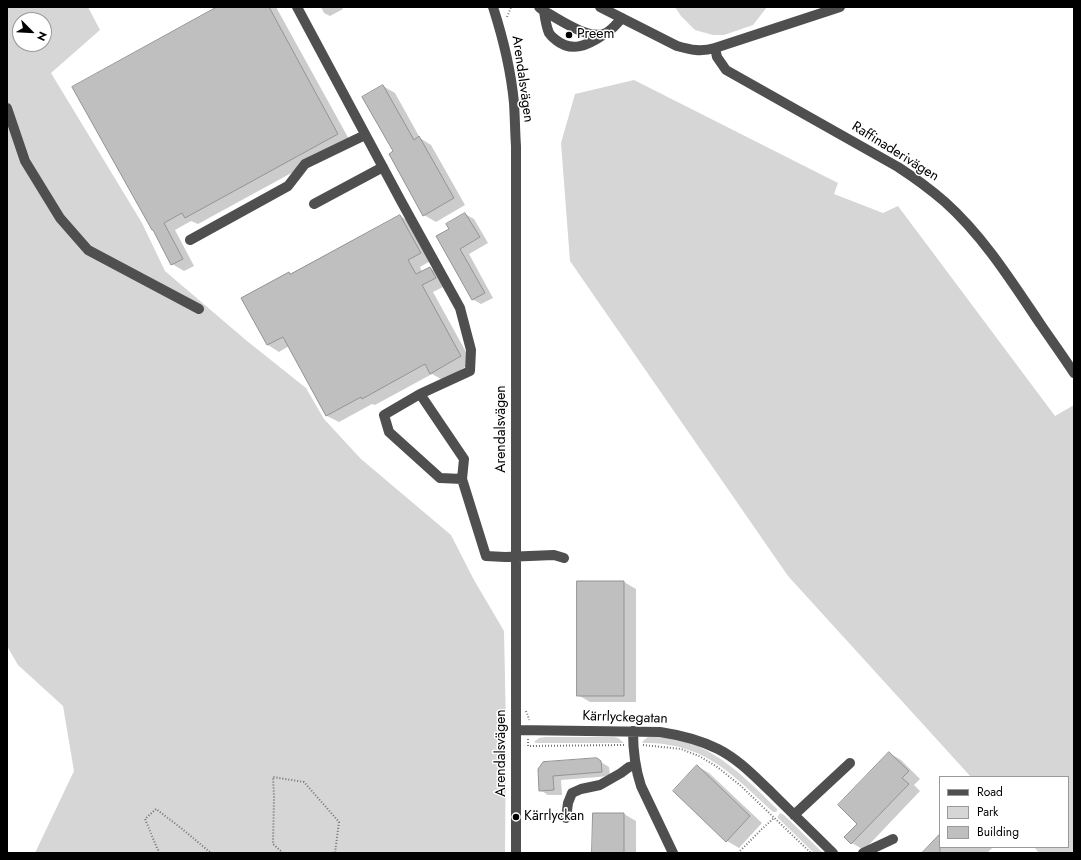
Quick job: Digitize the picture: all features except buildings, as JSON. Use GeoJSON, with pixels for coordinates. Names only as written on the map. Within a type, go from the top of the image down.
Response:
{"type":"FeatureCollection","features":[{"type":"Feature","properties":{"kind":"street"},"geometry":{"type":"LineString","coordinates":[[297,7],[460,308],[470,350],[470,371],[420,394],[384,415],[389,432],[440,478],[462,479]]}},
{"type":"Feature","properties":{"kind":"street","name":"Arendalsvägen"},"geometry":{"type":"LineString","coordinates":[[493,7],[501,33],[514,103],[516,146],[516,853]]}},
{"type":"Feature","properties":{"kind":"street"},"geometry":{"type":"LineString","coordinates":[[600,7],[677,46],[700,51],[715,48],[840,7]]}},
{"type":"Feature","properties":{"kind":"street"},"geometry":{"type":"LineString","coordinates":[[541,9],[550,35],[561,44],[570,47],[584,45],[595,40],[622,18]]}},
{"type":"Feature","properties":{"kind":"street"},"geometry":{"type":"LineString","coordinates":[[541,9],[587,34],[598,35],[606,32]]}},
{"type":"Feature","properties":{"kind":"street","name":"Raffinaderivägen"},"geometry":{"type":"LineString","coordinates":[[715,48],[717,57],[726,70],[898,167],[920,181],[945,202],[983,242],[1015,285],[1074,372]]}},
{"type":"Feature","properties":{"kind":"street"},"geometry":{"type":"LineString","coordinates":[[7,108],[25,161],[60,218],[88,250],[199,309]]}},
{"type":"Feature","properties":{"kind":"street"},"geometry":{"type":"LineString","coordinates":[[190,240],[288,186],[305,164],[365,135]]}},
{"type":"Feature","properties":{"kind":"street"},"geometry":{"type":"LineString","coordinates":[[314,204],[383,167]]}},
{"type":"Feature","properties":{"kind":"street"},"geometry":{"type":"LineString","coordinates":[[420,394],[464,459],[462,479],[486,556],[516,557],[554,555],[564,558]]}},
{"type":"Feature","properties":{"kind":"street","name":"Kärrlyckegatan"},"geometry":{"type":"LineString","coordinates":[[516,730],[660,732],[693,739],[719,749],[751,773],[833,853]]}},
{"type":"Feature","properties":{"kind":"street"},"geometry":{"type":"LineString","coordinates":[[633,731],[633,745],[637,774],[641,786],[673,853]]}},
{"type":"Feature","properties":{"kind":"street"},"geometry":{"type":"LineString","coordinates":[[794,815],[850,763]]}},
{"type":"Feature","properties":{"kind":"street"},"geometry":{"type":"LineString","coordinates":[[566,818],[568,803],[572,793],[581,789],[600,785],[621,773],[629,766],[636,765]]}},
{"type":"Feature","properties":{"kind":"street"},"geometry":{"type":"LineString","coordinates":[[863,853],[893,839]]}},
{"type":"Feature","properties":{"kind":"path"},"geometry":{"type":"LineString","coordinates":[[528,730],[528,746],[646,745],[681,749],[704,758],[728,775],[811,853]]}},
{"type":"Feature","properties":{"kind":"path"},"geometry":{"type":"LineString","coordinates":[[283,853],[273,844],[273,777],[304,782],[339,822],[335,853]]}},
{"type":"Feature","properties":{"kind":"path"},"geometry":{"type":"LineString","coordinates":[[160,853],[145,819],[156,809],[211,853]]}},
{"type":"Feature","properties":{"kind":"path"},"geometry":{"type":"LineString","coordinates":[[738,853],[774,818]]}},
{"type":"Feature","properties":{"kind":"green space"},"geometry":{"type":"Polygon","coordinates":[[[7,7],[88,7],[100,30],[51,73],[142,223],[165,271],[247,341],[306,388],[324,419],[361,459],[451,535],[474,580],[504,631],[506,727],[505,853],[35,853],[74,771],[63,706],[18,665],[7,646],[7,7]]]}},
{"type":"Feature","properties":{"kind":"green space"},"geometry":{"type":"Polygon","coordinates":[[[675,7],[767,7],[753,25],[724,35],[713,35],[695,30],[681,16],[675,7]]]}},
{"type":"Feature","properties":{"kind":"green space"},"geometry":{"type":"Polygon","coordinates":[[[634,80],[838,183],[834,194],[883,213],[898,206],[1055,416],[1074,405],[1074,853],[1039,853],[1035,848],[1069,848],[1069,776],[970,776],[788,576],[570,261],[561,143],[575,94],[634,80]]]}},
{"type":"Feature","properties":{"kind":"green space"},"geometry":{"type":"Polygon","coordinates":[[[614,737],[618,738],[624,743],[534,742],[539,738],[614,737]]]}},
{"type":"Feature","properties":{"kind":"green space"},"geometry":{"type":"Polygon","coordinates":[[[648,737],[668,738],[687,742],[720,758],[749,782],[777,809],[777,811],[773,812],[726,770],[700,754],[662,744],[642,743],[648,737]]]}},
{"type":"Feature","properties":{"kind":"green space"},"geometry":{"type":"Polygon","coordinates":[[[780,813],[784,815],[823,853],[814,853],[778,818],[780,813]]]}},
{"type":"Feature","properties":{"kind":"place","name":"Preem"},"geometry":{"type":"Point","coordinates":[569,35]}},
{"type":"Feature","properties":{"kind":"place","name":"Kärrlyckan"},"geometry":{"type":"Point","coordinates":[516,817]}}]}
